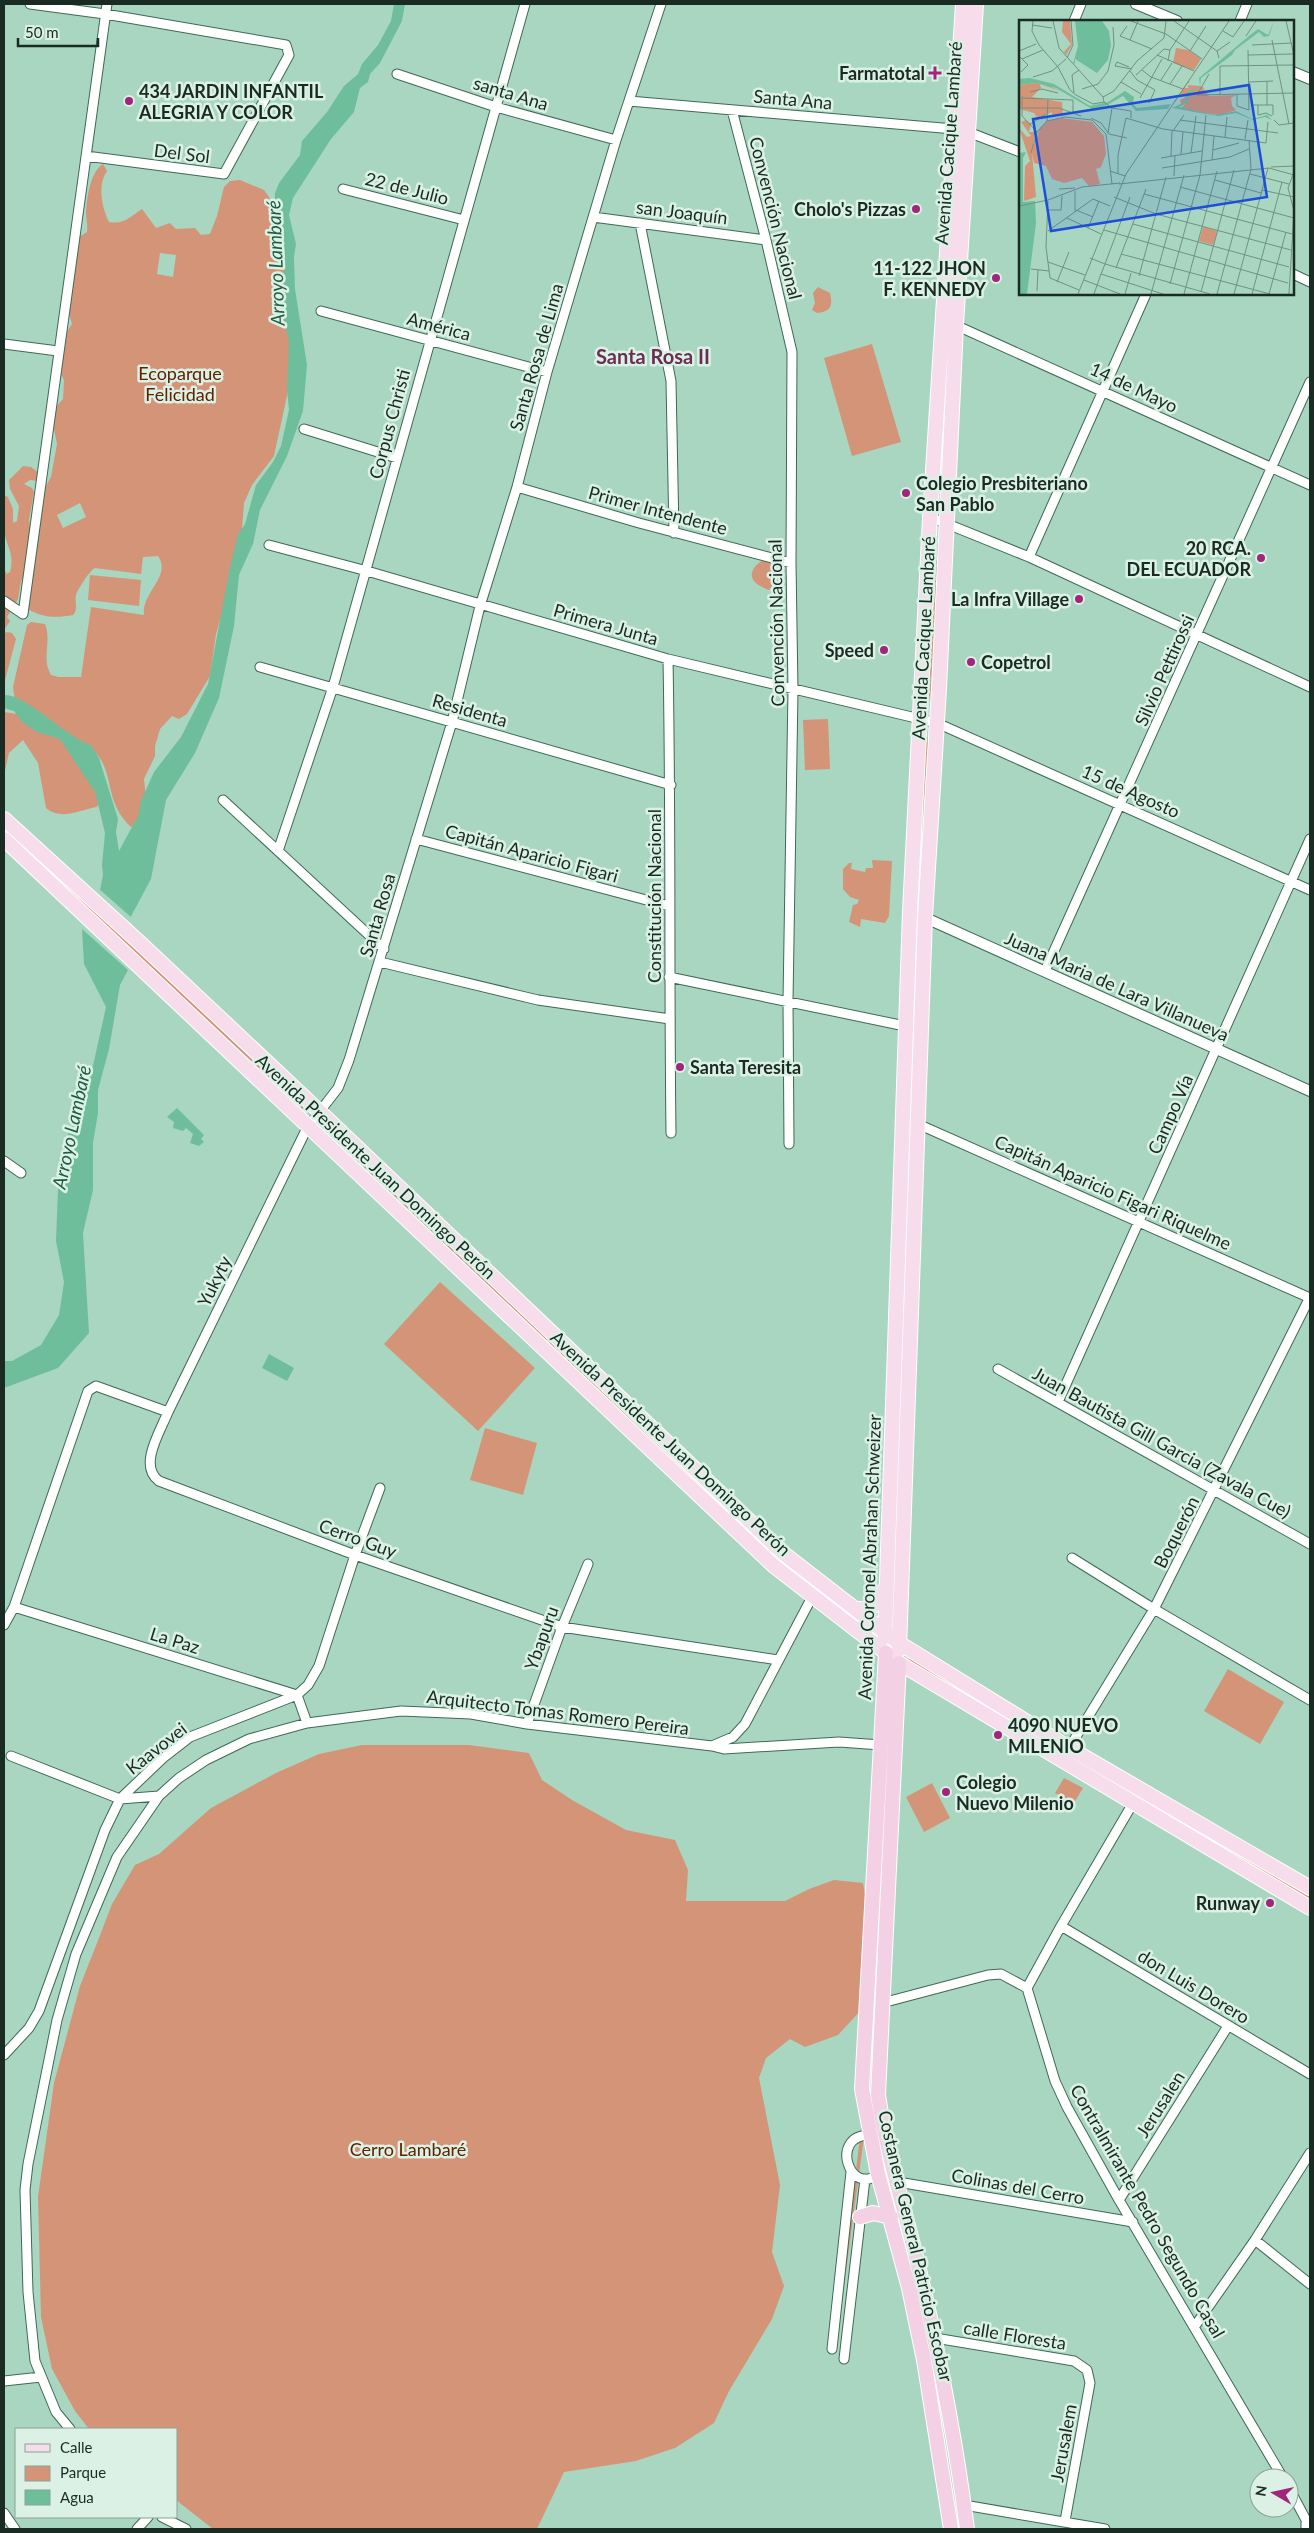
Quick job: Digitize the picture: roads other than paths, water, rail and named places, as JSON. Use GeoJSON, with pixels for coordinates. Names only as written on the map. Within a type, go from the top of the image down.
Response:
{"type":"FeatureCollection","features":[{"type":"Feature","properties":{"kind":"highway","name":"Avenida Coronel Abrahan Schweizer"},"geometry":{"type":"LineString","coordinates":[[862,2089],[886,1653]]}},
{"type":"Feature","properties":{"kind":"highway","name":"Avenida Coronel Abrahan Schweizer"},"geometry":{"type":"LineString","coordinates":[[878,2095],[899,1663]]}},
{"type":"Feature","properties":{"kind":"highway","name":"Costanera General Patricio Escobar"},"geometry":{"type":"LineString","coordinates":[[862,2089],[869,2135],[872,2176],[892,2217],[924,2360],[951,2529]]}},
{"type":"Feature","properties":{"kind":"highway","name":"Costanera General Patricio Escobar"},"geometry":{"type":"LineString","coordinates":[[878,2095],[884,2138],[898,2182],[935,2338],[967,2529]]}},
{"type":"Feature","properties":{"kind":"highway"},"geometry":{"type":"LineString","coordinates":[[878,2095],[874,2105],[882,2154],[905,2237],[909,2248],[915,2253]]}},
{"type":"Feature","properties":{"kind":"highway"},"geometry":{"type":"LineString","coordinates":[[869,2135],[876,2140],[882,2154],[872,2176]]}},
{"type":"Feature","properties":{"kind":"highway"},"geometry":{"type":"LineString","coordinates":[[860,2217],[873,2213],[892,2217]]}},
{"type":"Feature","properties":{"kind":"main road","name":"Avenida Cacique Lambaré"},"geometry":{"type":"LineString","coordinates":[[905,1026],[930,517],[949,322],[961,131],[963,4]]}},
{"type":"Feature","properties":{"kind":"main road","name":"Avenida Cacique Lambaré"},"geometry":{"type":"LineString","coordinates":[[961,131],[976,4]]}},
{"type":"Feature","properties":{"kind":"main road","name":"Avenida Cacique Lambaré"},"geometry":{"type":"LineString","coordinates":[[917,1124],[925,917],[948,523],[949,322]]}},
{"type":"Feature","properties":{"kind":"main road","name":"Avenida Presidente Juan Domingo Perón"},"geometry":{"type":"LineString","coordinates":[[4,819],[140,943],[320,1112],[710,1486],[784,1553],[899,1643],[1069,1748],[1310,1888]]}},
{"type":"Feature","properties":{"kind":"main road","name":"Avenida Presidente Juan Domingo Perón"},"geometry":{"type":"LineString","coordinates":[[4,839],[307,1128],[774,1566],[899,1663],[1310,1908]]}},
{"type":"Feature","properties":{"kind":"main road","name":"Avenida Coronel Abrahan Schweizer"},"geometry":{"type":"LineString","coordinates":[[886,1653],[885,1633],[905,1026]]}},
{"type":"Feature","properties":{"kind":"main road","name":"Avenida Coronel Abrahan Schweizer"},"geometry":{"type":"LineString","coordinates":[[899,1663],[917,1124]]}},
{"type":"Feature","properties":{"kind":"main road"},"geometry":{"type":"LineString","coordinates":[[698,1495],[710,1486]]}},
{"type":"Feature","properties":{"kind":"main road"},"geometry":{"type":"LineString","coordinates":[[858,1610],[869,1609],[876,1605],[882,1598],[887,1584]]}},
{"type":"Feature","properties":{"kind":"street"},"geometry":{"type":"LineString","coordinates":[[30,4],[105,14]]}},
{"type":"Feature","properties":{"kind":"street"},"geometry":{"type":"LineString","coordinates":[[4,601],[22,614],[107,4]]}},
{"type":"Feature","properties":{"kind":"street","name":"Corpus Christi"},"geometry":{"type":"LineString","coordinates":[[278,851],[333,687],[525,4]]}},
{"type":"Feature","properties":{"kind":"street","name":"Santa Rosa de Lima"},"geometry":{"type":"LineString","coordinates":[[452,722],[480,606],[517,487],[547,372],[616,140],[662,4]]}},
{"type":"Feature","properties":{"kind":"street"},"geometry":{"type":"LineString","coordinates":[[1074,20],[1081,4]]}},
{"type":"Feature","properties":{"kind":"street"},"geometry":{"type":"LineString","coordinates":[[1136,4],[1175,20]]}},
{"type":"Feature","properties":{"kind":"street"},"geometry":{"type":"LineString","coordinates":[[1240,20],[1247,4]]}},
{"type":"Feature","properties":{"kind":"street","name":"Del Sol"},"geometry":{"type":"LineString","coordinates":[[86,156],[224,174],[289,55],[289,49],[286,45],[105,14]]}},
{"type":"Feature","properties":{"kind":"street"},"geometry":{"type":"LineString","coordinates":[[1294,72],[1310,80]]}},
{"type":"Feature","properties":{"kind":"street","name":"santa Ana"},"geometry":{"type":"LineString","coordinates":[[397,74],[496,107],[616,140]]}},
{"type":"Feature","properties":{"kind":"street","name":"Santa Ana"},"geometry":{"type":"LineString","coordinates":[[630,101],[961,131],[1019,150]]}},
{"type":"Feature","properties":{"kind":"street","name":"Convención Nacional"},"geometry":{"type":"LineString","coordinates":[[732,110],[766,240],[792,352],[791,563],[793,690],[788,1001],[789,1144]]}},
{"type":"Feature","properties":{"kind":"street","name":"22 de Julio"},"geometry":{"type":"LineString","coordinates":[[343,188],[464,220]]}},
{"type":"Feature","properties":{"kind":"street","name":"san Joaquín"},"geometry":{"type":"LineString","coordinates":[[593,217],[766,240]]}},
{"type":"Feature","properties":{"kind":"street"},"geometry":{"type":"LineString","coordinates":[[640,223],[671,381],[674,533]]}},
{"type":"Feature","properties":{"kind":"street"},"geometry":{"type":"LineString","coordinates":[[1294,274],[1310,282]]}},
{"type":"Feature","properties":{"kind":"street"},"geometry":{"type":"LineString","coordinates":[[1029,557],[1146,295]]}},
{"type":"Feature","properties":{"kind":"street","name":"América"},"geometry":{"type":"LineString","coordinates":[[321,311],[547,372]]}},
{"type":"Feature","properties":{"kind":"street","name":"14 de Mayo"},"geometry":{"type":"LineString","coordinates":[[949,322],[1310,485]]}},
{"type":"Feature","properties":{"kind":"street"},"geometry":{"type":"LineString","coordinates":[[4,344],[58,351]]}},
{"type":"Feature","properties":{"kind":"street","name":"Silvio Pettirossi"},"geometry":{"type":"LineString","coordinates":[[1046,972],[1310,382]]}},
{"type":"Feature","properties":{"kind":"street"},"geometry":{"type":"LineString","coordinates":[[304,429],[397,458]]}},
{"type":"Feature","properties":{"kind":"street","name":"Primer Intendente"},"geometry":{"type":"LineString","coordinates":[[517,487],[674,533],[791,563]]}},
{"type":"Feature","properties":{"kind":"street"},"geometry":{"type":"LineString","coordinates":[[930,517],[1029,557],[1310,687]]}},
{"type":"Feature","properties":{"kind":"street","name":"Primera Junta"},"geometry":{"type":"LineString","coordinates":[[269,545],[366,570],[480,606],[668,659],[937,723]]}},
{"type":"Feature","properties":{"kind":"street","name":"Constitución Nacional"},"geometry":{"type":"LineString","coordinates":[[668,659],[671,785],[669,906],[671,1133]]}},
{"type":"Feature","properties":{"kind":"street","name":"Residenta"},"geometry":{"type":"LineString","coordinates":[[260,667],[671,785]]}},
{"type":"Feature","properties":{"kind":"street","name":"Santa Rosa"},"geometry":{"type":"LineString","coordinates":[[320,1112],[338,1088],[349,1060],[452,722]]}},
{"type":"Feature","properties":{"kind":"street","name":"15 de Agosto"},"geometry":{"type":"LineString","coordinates":[[937,723],[1122,804],[1310,890]]}},
{"type":"Feature","properties":{"kind":"street"},"geometry":{"type":"LineString","coordinates":[[223,800],[384,950]]}},
{"type":"Feature","properties":{"kind":"street","name":"Capitán Aparicio Figari"},"geometry":{"type":"LineString","coordinates":[[416,839],[669,906]]}},
{"type":"Feature","properties":{"kind":"street","name":"Campo Vía"},"geometry":{"type":"LineString","coordinates":[[1058,1402],[1310,839]]}},
{"type":"Feature","properties":{"kind":"street","name":"Juana Maria de Lara Villanueva"},"geometry":{"type":"LineString","coordinates":[[910,911],[1310,1091]]}},
{"type":"Feature","properties":{"kind":"street"},"geometry":{"type":"LineString","coordinates":[[380,962],[538,1000],[670,1019]]}},
{"type":"Feature","properties":{"kind":"street"},"geometry":{"type":"LineString","coordinates":[[669,977],[905,1026]]}},
{"type":"Feature","properties":{"kind":"street","name":"Yukyty"},"geometry":{"type":"LineString","coordinates":[[149,1469],[150,1458],[168,1412],[307,1128],[320,1112]]}},
{"type":"Feature","properties":{"kind":"street","name":"Capitán Aparicio Figari Riquelme"},"geometry":{"type":"LineString","coordinates":[[902,1117],[1310,1297]]}},
{"type":"Feature","properties":{"kind":"street"},"geometry":{"type":"LineString","coordinates":[[4,1160],[21,1173]]}},
{"type":"Feature","properties":{"kind":"street","name":"Boquerón"},"geometry":{"type":"LineString","coordinates":[[1069,1748],[1154,1609],[1216,1490],[1310,1297]]}},
{"type":"Feature","properties":{"kind":"street","name":"Juan Bautista Gill Garcia (Zavala Cue)"},"geometry":{"type":"LineString","coordinates":[[998,1369],[1310,1544]]}},
{"type":"Feature","properties":{"kind":"street"},"geometry":{"type":"LineString","coordinates":[[4,1626],[14,1607],[88,1391],[96,1386],[168,1412]]}},
{"type":"Feature","properties":{"kind":"street","name":"Cerro Guy"},"geometry":{"type":"LineString","coordinates":[[149,1469],[152,1476],[159,1482],[355,1555],[562,1627],[778,1660]]}},
{"type":"Feature","properties":{"kind":"street","name":"Kaavovei"},"geometry":{"type":"LineString","coordinates":[[4,2055],[29,2028],[39,2011],[105,1830],[120,1799],[163,1758],[190,1737],[297,1695],[308,1685],[319,1666],[355,1555],[380,1488]]}},
{"type":"Feature","properties":{"kind":"street"},"geometry":{"type":"LineString","coordinates":[[1072,1558],[1154,1609],[1310,1700]]}},
{"type":"Feature","properties":{"kind":"street","name":"Ybapuru"},"geometry":{"type":"LineString","coordinates":[[527,1724],[562,1627],[588,1564]]}},
{"type":"Feature","properties":{"kind":"street","name":"Arquitecto Tomas Romero Pereira"},"geometry":{"type":"LineString","coordinates":[[712,1746],[733,1737],[745,1724],[812,1596],[818,1580]]}},
{"type":"Feature","properties":{"kind":"street","name":"La Paz"},"geometry":{"type":"LineString","coordinates":[[14,1607],[297,1695]]}},
{"type":"Feature","properties":{"kind":"street"},"geometry":{"type":"LineString","coordinates":[[297,1695],[307,1723]]}},
{"type":"Feature","properties":{"kind":"street","name":"Arquitecto Tomas Romero Pereira"},"geometry":{"type":"LineString","coordinates":[[69,2428],[56,2412],[35,2361],[28,2292],[25,2190],[34,2126],[57,2020],[76,1954],[117,1857],[159,1796],[179,1778],[219,1753],[249,1739],[307,1723],[418,1711],[471,1714],[527,1724],[724,1749],[840,1742],[881,1745]]}},
{"type":"Feature","properties":{"kind":"street"},"geometry":{"type":"LineString","coordinates":[[1040,1748],[1057,1751],[1069,1748]]}},
{"type":"Feature","properties":{"kind":"street"},"geometry":{"type":"LineString","coordinates":[[11,1756],[120,1799],[159,1796]]}},
{"type":"Feature","properties":{"kind":"street"},"geometry":{"type":"LineString","coordinates":[[882,2003],[988,1975],[1001,1974],[1028,1988],[1061,1926],[1133,1803]]}},
{"type":"Feature","properties":{"kind":"street","name":"don Luis Dorero"},"geometry":{"type":"LineString","coordinates":[[1061,1926],[1310,2074]]}},
{"type":"Feature","properties":{"kind":"street","name":"Contralmirante Pedro Segundo Casal"},"geometry":{"type":"LineString","coordinates":[[1028,1988],[1055,2082],[1119,2200],[1278,2468]]}},
{"type":"Feature","properties":{"kind":"street","name":"Jerusalen"},"geometry":{"type":"LineString","coordinates":[[1119,2200],[1228,2026]]}},
{"type":"Feature","properties":{"kind":"street"},"geometry":{"type":"LineString","coordinates":[[832,2349],[851,2172],[847,2159],[850,2145],[858,2135],[869,2135]]}},
{"type":"Feature","properties":{"kind":"street"},"geometry":{"type":"LineString","coordinates":[[1195,2326],[1255,2240],[1310,2153]]}},
{"type":"Feature","properties":{"kind":"street"},"geometry":{"type":"LineString","coordinates":[[844,2359],[860,2217],[872,2176],[851,2172]]}},
{"type":"Feature","properties":{"kind":"street","name":"Colinas del Cerro"},"geometry":{"type":"LineString","coordinates":[[898,2182],[1133,2222]]}},
{"type":"Feature","properties":{"kind":"street"},"geometry":{"type":"LineString","coordinates":[[1255,2240],[1310,2284]]}},
{"type":"Feature","properties":{"kind":"street","name":"calle Floresta"},"geometry":{"type":"LineString","coordinates":[[935,2338],[1074,2361],[1087,2370]]}},
{"type":"Feature","properties":{"kind":"street","name":"Jerusalem"},"geometry":{"type":"LineString","coordinates":[[1066,2521],[1090,2384],[1087,2370]]}},
{"type":"Feature","properties":{"kind":"street"},"geometry":{"type":"LineString","coordinates":[[4,2381],[41,2377]]}},
{"type":"Feature","properties":{"kind":"street"},"geometry":{"type":"LineString","coordinates":[[964,2505],[1106,2529]]}},
{"type":"Feature","properties":{"kind":"street"},"geometry":{"type":"LineString","coordinates":[[1299,2507],[1306,2520],[1306,2529]]}},
{"type":"Feature","properties":{"kind":"street"},"geometry":{"type":"LineString","coordinates":[[4,2513],[15,2529]]}},
{"type":"Feature","properties":{"kind":"street"},"geometry":{"type":"LineString","coordinates":[[137,2529],[147,2518]]}},
{"type":"Feature","properties":{"kind":"street"},"geometry":{"type":"LineString","coordinates":[[164,2518],[186,2529]]}},
{"type":"Feature","properties":{"kind":"water"},"geometry":{"type":"Polygon","coordinates":[[[394,4],[405,4],[402,21],[380,63],[370,74],[368,82],[360,88],[354,112],[331,139],[293,198],[289,215],[296,244],[294,257],[295,289],[307,365],[303,411],[287,456],[260,510],[253,544],[239,575],[234,626],[219,698],[195,753],[166,800],[151,879],[128,922],[99,895],[103,875],[105,833],[95,792],[60,739],[37,732],[22,722],[14,711],[4,708],[4,695],[24,701],[70,734],[91,745],[99,758],[118,819],[116,832],[119,851],[139,814],[140,803],[154,772],[181,737],[208,684],[238,534],[245,524],[256,485],[273,462],[281,446],[289,410],[287,389],[289,343],[284,318],[284,248],[274,229],[275,193],[279,183],[300,155],[302,141],[327,112],[344,86],[358,74],[362,64],[378,45],[391,21],[394,4]]]}},
{"type":"Feature","properties":{"kind":"water"},"geometry":{"type":"Polygon","coordinates":[[[82,929],[128,970],[120,985],[109,1049],[98,1090],[98,1113],[93,1143],[93,1190],[83,1233],[89,1333],[58,1368],[4,1388],[4,1361],[12,1361],[41,1345],[59,1315],[64,1282],[56,1241],[59,1162],[69,1131],[83,1111],[106,1007],[84,964],[82,929]]]}},
{"type":"Feature","properties":{"kind":"water"},"geometry":{"type":"Polygon","coordinates":[[[177,1108],[204,1135],[201,1139],[204,1142],[199,1146],[190,1143],[193,1134],[186,1128],[183,1131],[173,1128],[174,1122],[167,1117],[177,1108]]]}},
{"type":"Feature","properties":{"kind":"water"},"geometry":{"type":"Polygon","coordinates":[[[269,1354],[294,1368],[287,1381],[262,1368],[269,1354]]]}},
{"type":"Feature","properties":{"kind":"place","name":"Farmatotal"},"geometry":{"type":"Point","coordinates":[935,73]}},
{"type":"Feature","properties":{"kind":"place","name":"434 JARDIN INFANTIL ALEGRIA Y COLOR"},"geometry":{"type":"Point","coordinates":[129,101]}},
{"type":"Feature","properties":{"kind":"place","name":"Cholo's Pizzas"},"geometry":{"type":"Point","coordinates":[916,209]}},
{"type":"Feature","properties":{"kind":"place","name":"11-122 JHON F. KENNEDY"},"geometry":{"type":"Point","coordinates":[996,278]}},
{"type":"Feature","properties":{"kind":"place","name":"Colegio Presbiteriano San Pablo"},"geometry":{"type":"Point","coordinates":[906,493]}},
{"type":"Feature","properties":{"kind":"place","name":"20 RCA. DEL ECUADOR"},"geometry":{"type":"Point","coordinates":[1261,558]}},
{"type":"Feature","properties":{"kind":"place","name":"La Infra Village"},"geometry":{"type":"Point","coordinates":[1079,599]}},
{"type":"Feature","properties":{"kind":"place","name":"Speed"},"geometry":{"type":"Point","coordinates":[884,650]}},
{"type":"Feature","properties":{"kind":"place","name":"Copetrol"},"geometry":{"type":"Point","coordinates":[971,662]}},
{"type":"Feature","properties":{"kind":"place","name":"Santa Teresita"},"geometry":{"type":"Point","coordinates":[680,1067]}},
{"type":"Feature","properties":{"kind":"place","name":"4090 NUEVO MILENIO"},"geometry":{"type":"Point","coordinates":[998,1735]}},
{"type":"Feature","properties":{"kind":"place","name":"Colegio Nuevo Milenio"},"geometry":{"type":"Point","coordinates":[946,1792]}},
{"type":"Feature","properties":{"kind":"place","name":"Runway"},"geometry":{"type":"Point","coordinates":[1270,1903]}},
{"type":"Feature","properties":{"kind":"district","name":"Santa Rosa II"},"geometry":{"type":"Point","coordinates":[653,356]}},
{"type":"Feature","properties":{"kind":"water label","name":"Arroyo Lambaré"},"geometry":{"type":"Point","coordinates":[275,263]}},
{"type":"Feature","properties":{"kind":"water label","name":"Arroyo Lambaré"},"geometry":{"type":"Point","coordinates":[71,1127]}},
{"type":"Feature","properties":{"kind":"park label","name":"Ecoparque Felicidad"},"geometry":{"type":"Point","coordinates":[180,383]}},
{"type":"Feature","properties":{"kind":"park label","name":"Cerro Lambaré"},"geometry":{"type":"Point","coordinates":[408,2149]}}]}
